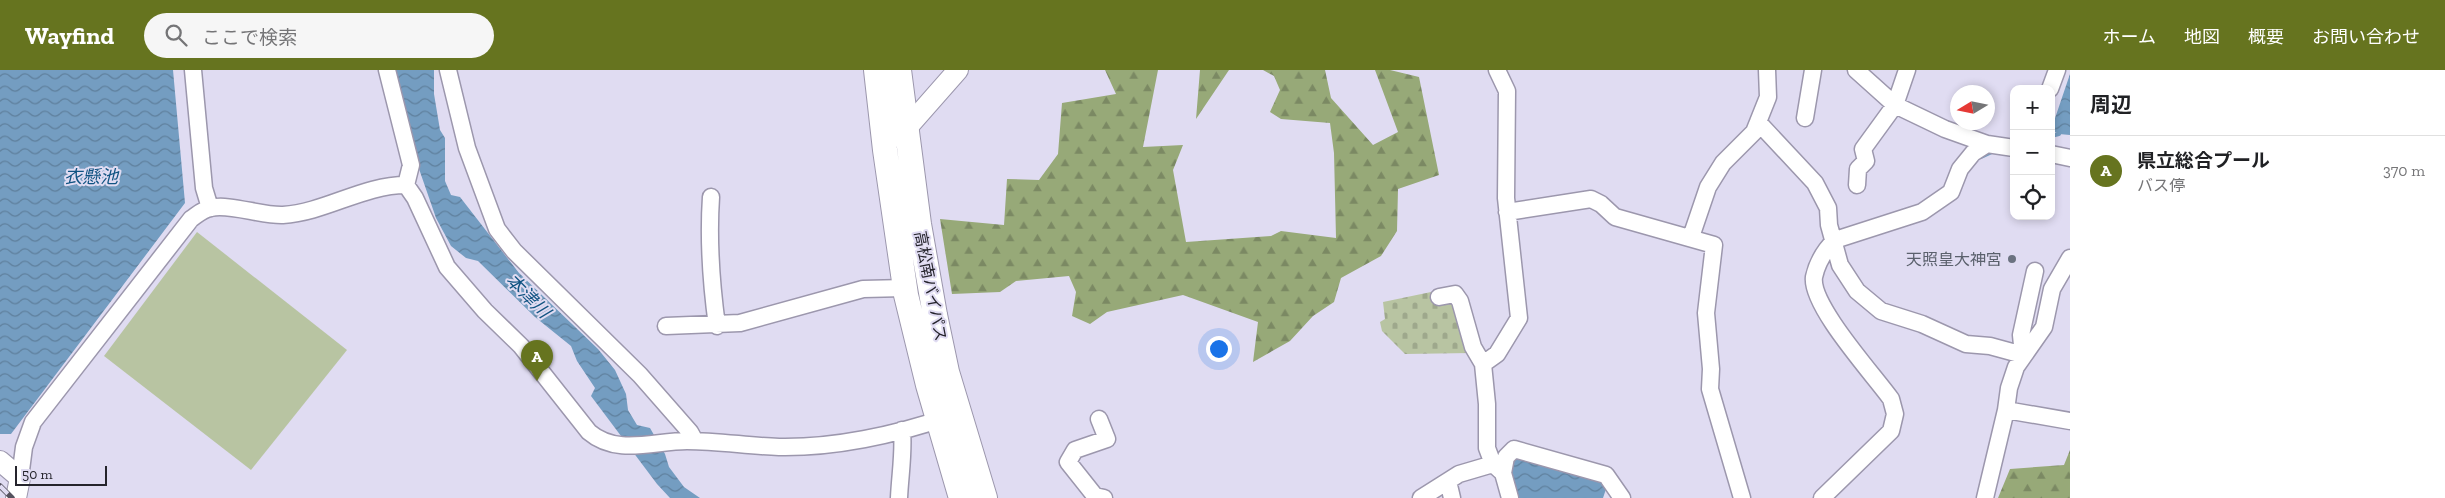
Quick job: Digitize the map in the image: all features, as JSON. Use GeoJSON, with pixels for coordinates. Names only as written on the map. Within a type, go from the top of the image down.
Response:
{"type":"FeatureCollection","features":[{"type":"Feature","properties":{"kind":"highway","name":"高松南バイパス"},"geometry":{"type":"LineString","coordinates":[[876,70],[885,150],[905,288],[938,420],[961,498]]}},
{"type":"Feature","properties":{"kind":"highway","name":"高松南バイパス"},"geometry":{"type":"LineString","coordinates":[[899,70],[919,224],[935,315],[948,372],[985,498]]}},
{"type":"Feature","properties":{"kind":"main road"},"geometry":{"type":"LineString","coordinates":[[885,150],[906,131],[958,70]]}},
{"type":"Feature","properties":{"kind":"main road"},"geometry":{"type":"LineString","coordinates":[[0,460],[20,478],[16,498]]}},
{"type":"Feature","properties":{"kind":"street"},"geometry":{"type":"LineString","coordinates":[[193,70],[204,188],[210,208]]}},
{"type":"Feature","properties":{"kind":"street"},"geometry":{"type":"LineString","coordinates":[[387,70],[411,165],[406,185],[415,198],[447,267],[467,291],[520,346],[589,432],[598,440],[625,446],[688,441],[803,447],[902,430],[961,412]]}},
{"type":"Feature","properties":{"kind":"street"},"geometry":{"type":"LineString","coordinates":[[1483,364],[1497,354],[1516,326],[1519,318],[1507,212],[1507,91],[1497,70]]}},
{"type":"Feature","properties":{"kind":"street"},"geometry":{"type":"LineString","coordinates":[[1691,237],[1708,188],[1723,163],[1754,132],[1768,97],[1767,70]]}},
{"type":"Feature","properties":{"kind":"street"},"geometry":{"type":"LineString","coordinates":[[1805,118],[1813,70]]}},
{"type":"Feature","properties":{"kind":"street"},"geometry":{"type":"LineString","coordinates":[[1856,70],[1896,105],[1945,128],[1988,144],[2010,147]]}},
{"type":"Feature","properties":{"kind":"street"},"geometry":{"type":"LineString","coordinates":[[1857,185],[1858,169],[1866,161],[1863,149],[1896,105],[1907,70]]}},
{"type":"Feature","properties":{"kind":"street"},"geometry":{"type":"LineString","coordinates":[[2051,85],[2057,70]]}},
{"type":"Feature","properties":{"kind":"street"},"geometry":{"type":"LineString","coordinates":[[453,71],[467,148],[497,229],[514,251],[640,375],[690,432],[688,441]]}},
{"type":"Feature","properties":{"kind":"street"},"geometry":{"type":"LineString","coordinates":[[1758,122],[1815,183],[1828,208],[1829,225],[1840,265],[1857,291],[1882,310],[1922,324],[1966,344],[1990,346],[2023,355]]}},
{"type":"Feature","properties":{"kind":"street"},"geometry":{"type":"LineString","coordinates":[[1822,498],[1891,431],[1895,414],[1890,400],[1828,316],[1817,296],[1814,278],[1818,264],[1826,249],[1834,240],[1922,212],[1950,192],[1960,169],[1973,153],[1988,144]]}},
{"type":"Feature","properties":{"kind":"street"},"geometry":{"type":"LineString","coordinates":[[2055,155],[2070,158]]}},
{"type":"Feature","properties":{"kind":"street"},"geometry":{"type":"LineString","coordinates":[[20,478],[24,447],[34,422],[191,219],[210,208],[279,215],[299,214],[359,193],[391,185],[406,185]]}},
{"type":"Feature","properties":{"kind":"street"},"geometry":{"type":"LineString","coordinates":[[711,197],[709,229],[711,280],[717,326]]}},
{"type":"Feature","properties":{"kind":"street"},"geometry":{"type":"LineString","coordinates":[[1507,212],[1591,199],[1601,204],[1615,217],[1641,226],[1691,237],[1714,245],[1706,313],[1711,369],[1710,389],[1742,498]]}},
{"type":"Feature","properties":{"kind":"street"},"geometry":{"type":"LineString","coordinates":[[1985,498],[2006,410],[2009,388],[2016,367],[2044,327],[2052,289],[2070,258]]}},
{"type":"Feature","properties":{"kind":"street"},"geometry":{"type":"LineString","coordinates":[[2023,355],[2021,335],[2036,271]]}},
{"type":"Feature","properties":{"kind":"street"},"geometry":{"type":"LineString","coordinates":[[666,326],[717,326],[740,323],[863,289],[905,288]]}},
{"type":"Feature","properties":{"kind":"street"},"geometry":{"type":"LineString","coordinates":[[1439,297],[1455,294],[1460,301],[1473,347],[1483,364],[1487,404],[1487,448],[1510,498]]}},
{"type":"Feature","properties":{"kind":"street"},"geometry":{"type":"LineString","coordinates":[[2006,410],[2070,421]]}},
{"type":"Feature","properties":{"kind":"street"},"geometry":{"type":"LineString","coordinates":[[1098,497],[1068,462],[1075,450],[1108,439],[1100,420]]}},
{"type":"Feature","properties":{"kind":"street"},"geometry":{"type":"LineString","coordinates":[[899,498],[900,466],[903,452],[902,430]]}},
{"type":"Feature","properties":{"kind":"street"},"geometry":{"type":"LineString","coordinates":[[1420,498],[1460,474],[1498,469],[1514,449],[1606,475],[1622,498]]}},
{"type":"Feature","properties":{"kind":"street"},"geometry":{"type":"LineString","coordinates":[[1448,481],[1452,498]]}},
{"type":"Feature","properties":{"kind":"green space"},"geometry":{"type":"Polygon","coordinates":[[[1105,70],[1158,70],[1143,147],[1183,145],[1173,170],[1186,242],[1271,236],[1281,231],[1336,238],[1334,153],[1330,123],[1281,119],[1270,112],[1280,90],[1274,76],[1263,70],[1325,70],[1331,98],[1373,145],[1398,132],[1375,70],[1390,70],[1419,77],[1439,175],[1398,189],[1397,231],[1381,256],[1341,278],[1334,302],[1313,316],[1290,341],[1253,362],[1258,322],[1183,295],[1107,312],[1090,324],[1072,316],[1076,292],[1069,276],[1016,281],[1000,292],[952,294],[940,219],[1004,225],[1007,179],[1039,180],[1058,154],[1062,103],[1116,94],[1105,70]]]}},
{"type":"Feature","properties":{"kind":"green space"},"geometry":{"type":"Polygon","coordinates":[[[1200,70],[1229,70],[1196,119],[1200,70]]]}},
{"type":"Feature","properties":{"kind":"green space"},"geometry":{"type":"Polygon","coordinates":[[[197,232],[347,350],[251,470],[104,356],[197,232]]]}},
{"type":"Feature","properties":{"kind":"green space"},"geometry":{"type":"Polygon","coordinates":[[[1455,287],[1471,353],[1405,354],[1382,331],[1380,322],[1385,319],[1383,302],[1455,287]]]}},
{"type":"Feature","properties":{"kind":"green space"},"geometry":{"type":"Polygon","coordinates":[[[2070,450],[2070,498],[1998,498],[2010,469],[2064,465],[2070,450]]]}},
{"type":"Feature","properties":{"kind":"water","name":"衣懸池"},"geometry":{"type":"Polygon","coordinates":[[[0,70],[173,70],[185,203],[11,434],[0,434],[0,70]]]}},
{"type":"Feature","properties":{"kind":"water","name":"本津川"},"geometry":{"type":"Polygon","coordinates":[[[394,70],[434,70],[434,94],[440,130],[445,138],[445,181],[451,195],[460,197],[519,273],[598,349],[615,370],[626,394],[628,410],[637,425],[650,428],[665,454],[669,467],[684,487],[700,498],[670,498],[657,484],[591,396],[595,388],[577,361],[571,346],[535,317],[478,261],[466,258],[451,246],[436,218],[418,166],[394,70]]]}},
{"type":"Feature","properties":{"kind":"water"},"geometry":{"type":"Polygon","coordinates":[[[2070,74],[2070,135],[2055,132],[2055,118],[2070,74]]]}},
{"type":"Feature","properties":{"kind":"water"},"geometry":{"type":"Polygon","coordinates":[[[1519,457],[1602,482],[1606,489],[1603,498],[1518,498],[1511,478],[1514,460],[1519,457]]]}},
{"type":"Feature","properties":{"kind":"waterway"},"geometry":{"type":"LineString","coordinates":[[2055,135],[2059,134]]}},
{"type":"Feature","properties":{"kind":"waterway"},"geometry":{"type":"LineString","coordinates":[[1981,157],[1994,151]]}},
{"type":"Feature","properties":{"kind":"railway"},"geometry":{"type":"LineString","coordinates":[[0,486],[12,498]]}},
{"type":"Feature","properties":{"kind":"place","name":"天照皇大神宮"},"geometry":{"type":"Point","coordinates":[2012,259]}},
{"type":"Feature","properties":{"kind":"place","name":"県立総合プール"},"geometry":{"type":"Point","coordinates":[537,381]}}]}
